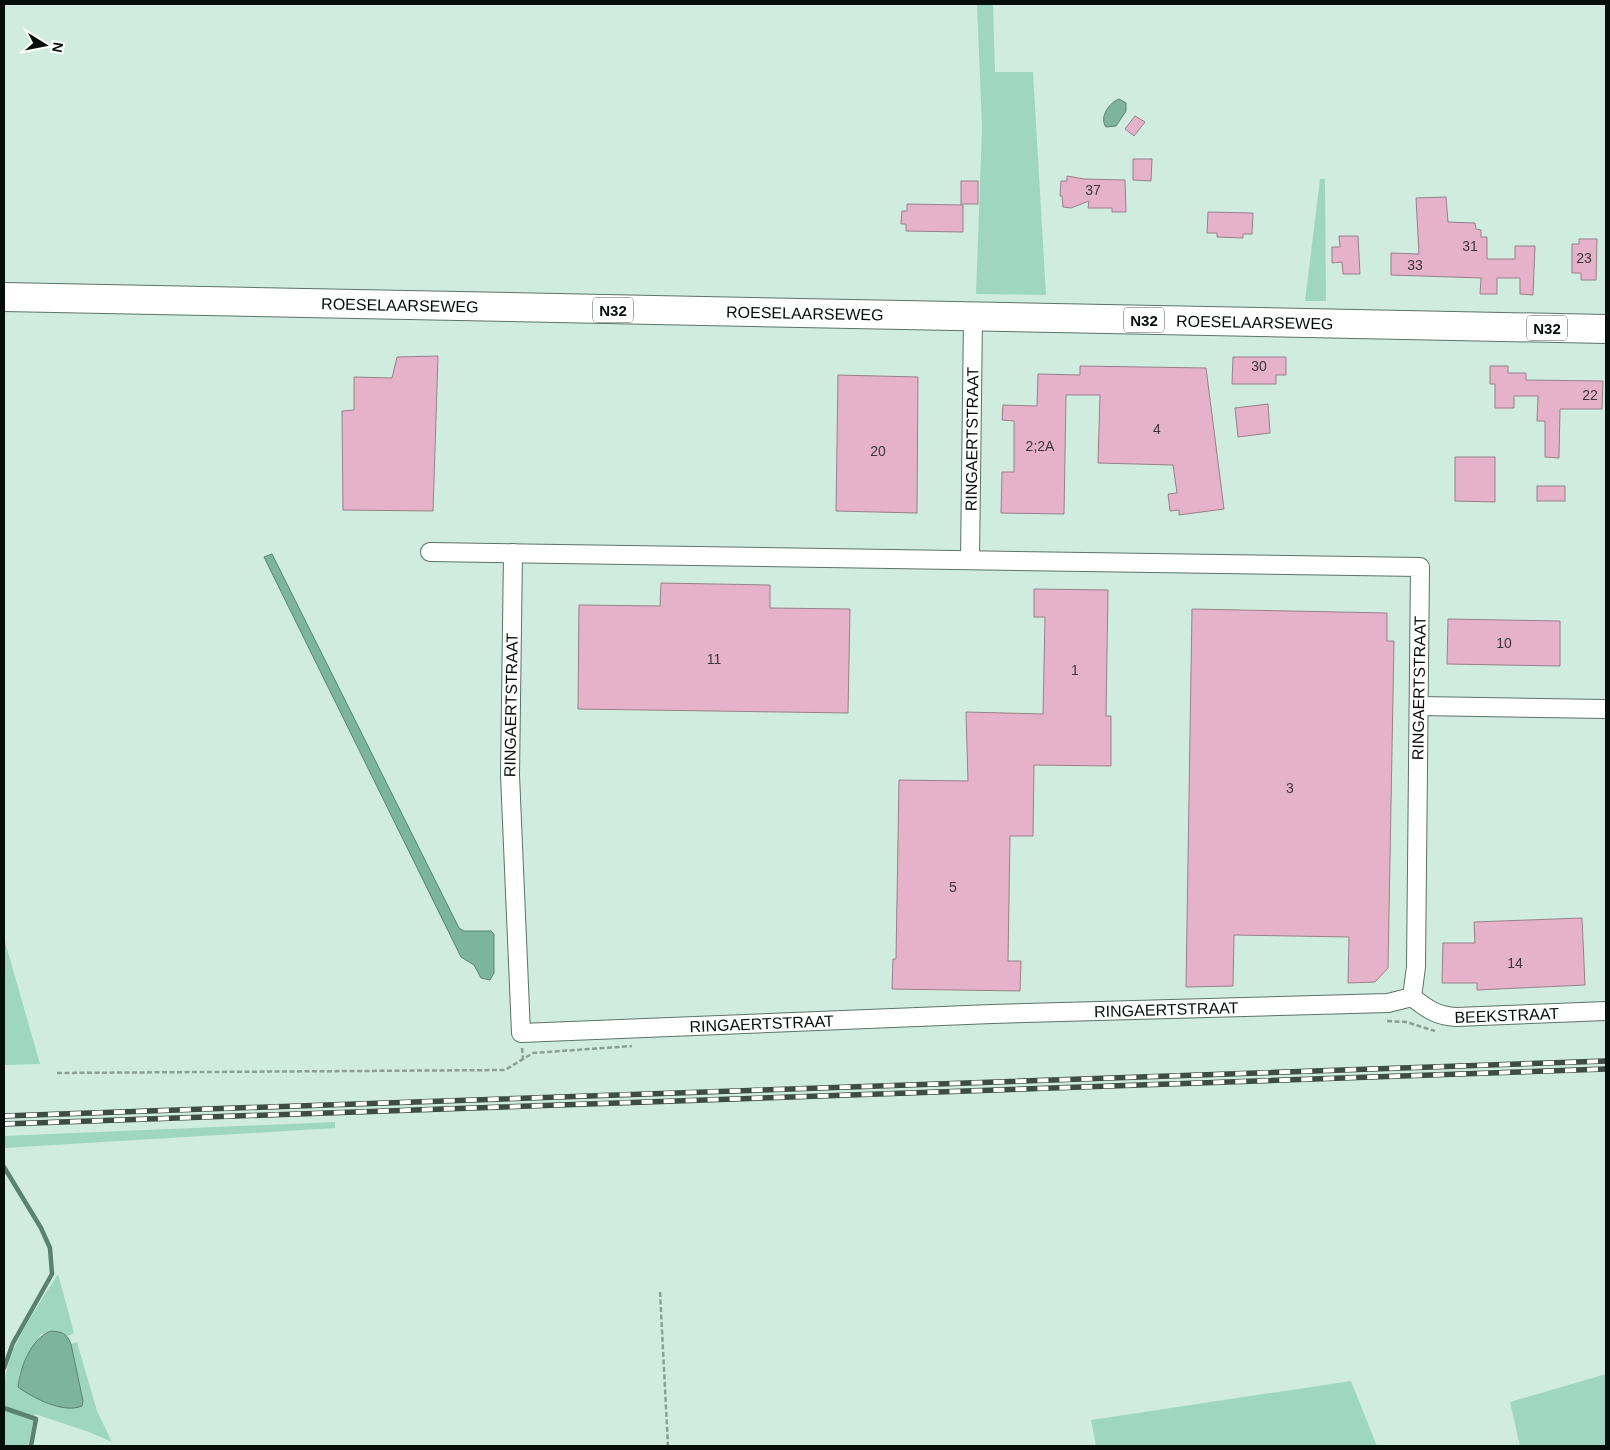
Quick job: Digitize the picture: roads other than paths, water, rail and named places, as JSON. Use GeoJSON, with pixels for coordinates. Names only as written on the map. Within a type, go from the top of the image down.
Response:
{"type":"FeatureCollection","features":[{"type":"Feature","properties":{"kind":"main road","name":"ROESELAARSEWEG"},"geometry":{"type":"LineString","coordinates":[[4,297],[1606,329]]}},
{"type":"Feature","properties":{"kind":"street","name":"RINGAERTSTRAAT"},"geometry":{"type":"LineString","coordinates":[[970,560],[973,317]]}},
{"type":"Feature","properties":{"kind":"street","name":"RINGAERTSTRAAT"},"geometry":{"type":"LineString","coordinates":[[430,552],[513,553],[1420,567],[1416,967],[1412,997],[1388,1003],[992,1014],[521,1033],[510,775],[513,553]]}},
{"type":"Feature","properties":{"kind":"street"},"geometry":{"type":"LineString","coordinates":[[1419,706],[1606,709]]}},
{"type":"Feature","properties":{"kind":"street","name":"BEEKSTRAAT"},"geometry":{"type":"LineString","coordinates":[[1412,997],[1426,1009],[1440,1016],[1456,1018],[1606,1011]]}},
{"type":"Feature","properties":{"kind":"waterway"},"geometry":{"type":"LineString","coordinates":[[4,1167],[41,1228],[50,1248],[52,1274],[13,1343],[4,1368]]}},
{"type":"Feature","properties":{"kind":"waterway"},"geometry":{"type":"LineString","coordinates":[[4,1408],[36,1419],[31,1446]]}},
{"type":"Feature","properties":{"kind":"railway"},"geometry":{"type":"LineString","coordinates":[[4,1116],[1606,1061]]}},
{"type":"Feature","properties":{"kind":"railway"},"geometry":{"type":"LineString","coordinates":[[4,1124],[1606,1069]]}}]}
